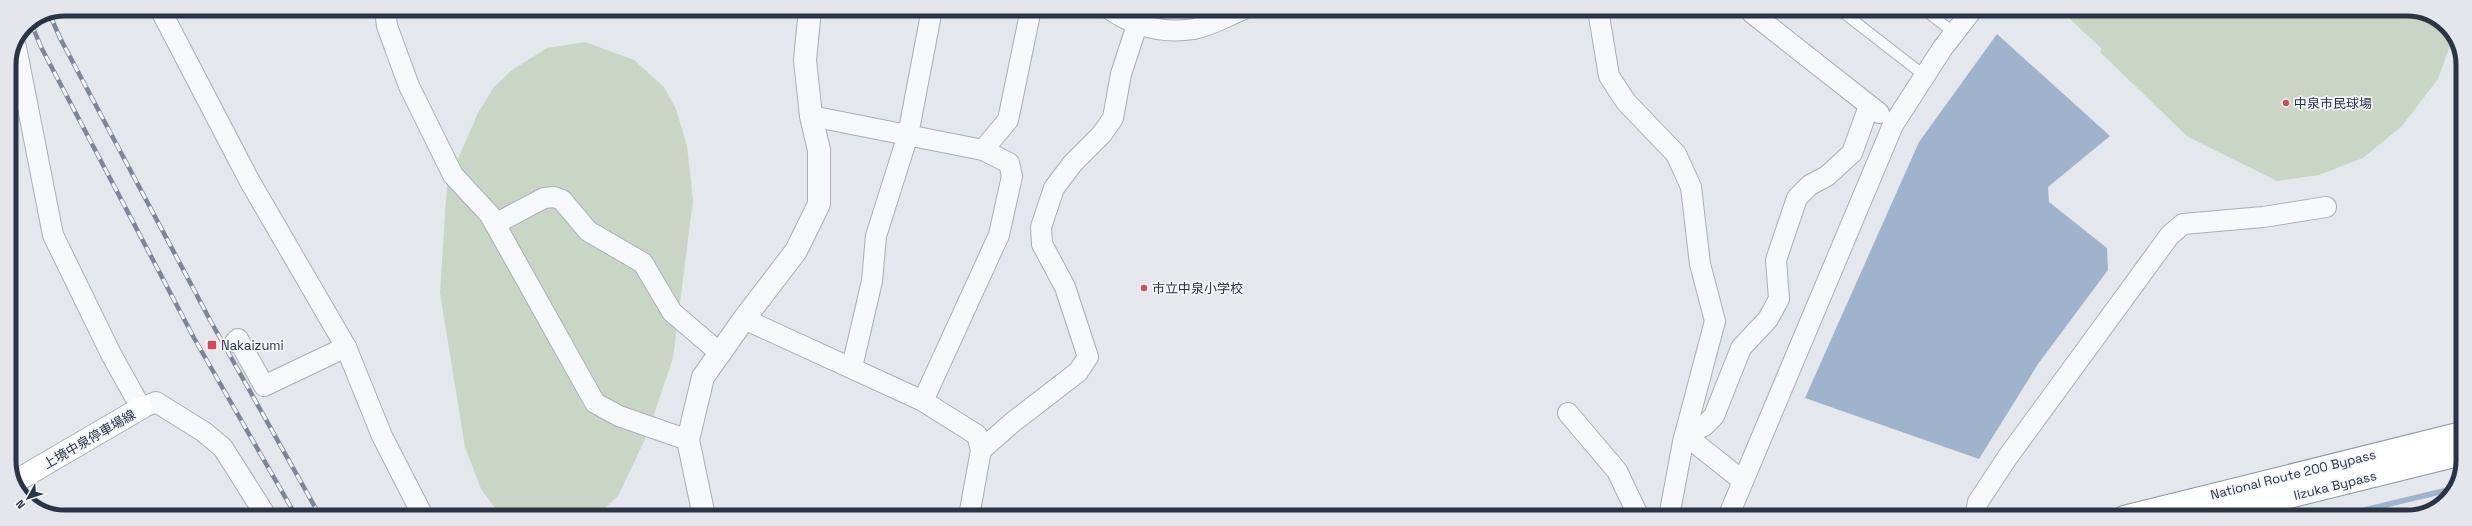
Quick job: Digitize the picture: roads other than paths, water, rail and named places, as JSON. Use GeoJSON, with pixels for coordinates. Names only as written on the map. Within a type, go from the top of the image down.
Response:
{"type":"FeatureCollection","features":[{"type":"Feature","properties":{"kind":"main road","name":"上境中泉停車場線"},"geometry":{"type":"LineString","coordinates":[[20,479],[141,408]]}},
{"type":"Feature","properties":{"kind":"main road","name":"National Route 200 Bypass"},"geometry":{"type":"LineString","coordinates":[[2152,510],[2456,434]]}},
{"type":"Feature","properties":{"kind":"main road","name":"Iizuka Bypass"},"geometry":{"type":"LineString","coordinates":[[2236,510],[2456,455]]}},
{"type":"Feature","properties":{"kind":"street"},"geometry":{"type":"LineString","coordinates":[[164,16],[249,180],[346,347],[382,436],[420,510]]}},
{"type":"Feature","properties":{"kind":"street"},"geometry":{"type":"LineString","coordinates":[[386,16],[387,26],[409,86],[453,175],[490,215],[595,403],[618,416],[688,440]]}},
{"type":"Feature","properties":{"kind":"street"},"geometry":{"type":"LineString","coordinates":[[703,510],[688,440],[703,377],[744,319],[796,251],[819,204],[819,150],[811,116],[805,60],[809,16]]}},
{"type":"Feature","properties":{"kind":"street"},"geometry":{"type":"LineString","coordinates":[[852,367],[872,281],[876,236],[908,135],[931,16]]}},
{"type":"Feature","properties":{"kind":"street"},"geometry":{"type":"LineString","coordinates":[[983,150],[1008,120],[1030,16]]}},
{"type":"Feature","properties":{"kind":"street"},"geometry":{"type":"LineString","coordinates":[[1118,16],[1127,22],[1151,29],[1194,29],[1227,16]]}},
{"type":"Feature","properties":{"kind":"street"},"geometry":{"type":"LineString","coordinates":[[1599,16],[1609,76],[1626,102],[1676,154],[1691,187],[1700,264],[1715,321],[1685,435],[1671,510]]}},
{"type":"Feature","properties":{"kind":"street"},"geometry":{"type":"LineString","coordinates":[[1756,16],[1893,125]]}},
{"type":"Feature","properties":{"kind":"street"},"geometry":{"type":"LineString","coordinates":[[1731,510],[1893,125],[1924,76],[1967,16]]}},
{"type":"Feature","properties":{"kind":"street"},"geometry":{"type":"LineString","coordinates":[[981,450],[1013,422],[1078,372],[1088,357],[1065,287],[1042,244],[1041,227],[1054,188],[1073,163],[1102,134],[1113,118],[1121,74],[1137,25]]}},
{"type":"Feature","properties":{"kind":"street"},"geometry":{"type":"LineString","coordinates":[[17,54],[53,235],[111,354],[141,408],[156,402],[204,432],[223,448],[233,461],[262,510]]}},
{"type":"Feature","properties":{"kind":"street"},"geometry":{"type":"LineString","coordinates":[[1685,435],[1704,426],[1714,416],[1741,348],[1768,319],[1779,299],[1776,260],[1797,198],[1810,185],[1827,176],[1852,152],[1869,106]]}},
{"type":"Feature","properties":{"kind":"street"},"geometry":{"type":"LineString","coordinates":[[811,116],[983,150],[1008,163],[1012,176],[999,235],[923,400]]}},
{"type":"Feature","properties":{"kind":"street"},"geometry":{"type":"LineString","coordinates":[[495,224],[544,198],[554,197],[562,200],[588,230],[643,263],[672,312],[720,354]]}},
{"type":"Feature","properties":{"kind":"street"},"geometry":{"type":"LineString","coordinates":[[1976,510],[1978,502],[2007,458],[2170,235],[2183,224],[2263,217],[2326,207]]}},
{"type":"Feature","properties":{"kind":"street"},"geometry":{"type":"LineString","coordinates":[[744,319],[923,400],[977,435],[981,450],[970,510]]}},
{"type":"Feature","properties":{"kind":"street"},"geometry":{"type":"LineString","coordinates":[[235,342],[238,339],[264,386],[346,347]]}},
{"type":"Feature","properties":{"kind":"street"},"geometry":{"type":"LineString","coordinates":[[1568,413],[1617,471],[1636,510]]}},
{"type":"Feature","properties":{"kind":"street"},"geometry":{"type":"LineString","coordinates":[[1685,435],[1743,482]]}},
{"type":"Feature","properties":{"kind":"lane"},"geometry":{"type":"LineString","coordinates":[[1848,16],[1924,76]]}},
{"type":"Feature","properties":{"kind":"lane"},"geometry":{"type":"LineString","coordinates":[[1933,16],[1954,33]]}},
{"type":"Feature","properties":{"kind":"water"},"geometry":{"type":"Polygon","coordinates":[[[1997,34],[2110,136],[2048,187],[2049,202],[2107,248],[2108,270],[2038,364],[1979,459],[1805,398],[1919,142],[1997,34]]]}},
{"type":"Feature","properties":{"kind":"waterway"},"geometry":{"type":"LineString","coordinates":[[2364,510],[2446,491]]}},
{"type":"Feature","properties":{"kind":"railway"},"geometry":{"type":"LineString","coordinates":[[51,18],[60,38],[210,320],[317,510]]}},
{"type":"Feature","properties":{"kind":"railway"},"geometry":{"type":"LineString","coordinates":[[33,28],[41,47],[194,338],[293,510]]}},
{"type":"Feature","properties":{"kind":"place","name":"中泉市民球場"},"geometry":{"type":"Point","coordinates":[2286,103]}},
{"type":"Feature","properties":{"kind":"place","name":"市立中泉小学校"},"geometry":{"type":"Point","coordinates":[1144,288]}},
{"type":"Feature","properties":{"kind":"place","name":"Nakaizumi"},"geometry":{"type":"Point","coordinates":[212,345]}}]}
